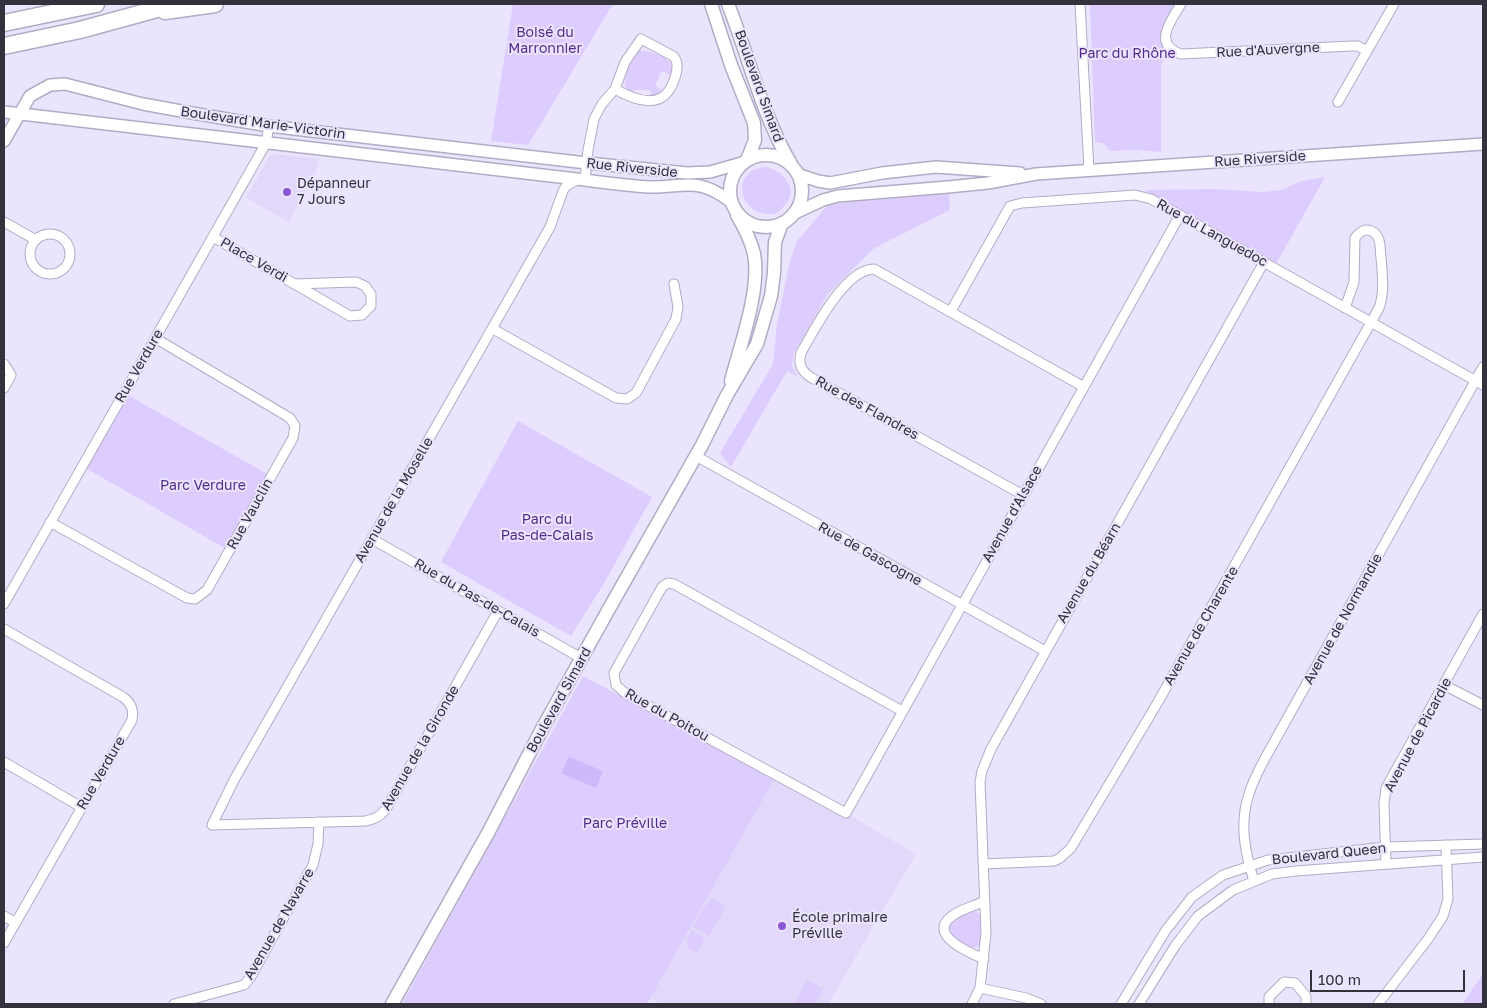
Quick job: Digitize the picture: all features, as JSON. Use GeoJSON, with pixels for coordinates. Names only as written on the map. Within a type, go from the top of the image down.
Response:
{"type":"FeatureCollection","features":[{"type":"Feature","properties":{"kind":"highway"},"geometry":{"type":"LineString","coordinates":[[4,23],[96,4]]}},
{"type":"Feature","properties":{"kind":"highway"},"geometry":{"type":"LineString","coordinates":[[4,46],[51,37],[175,4]]}},
{"type":"Feature","properties":{"kind":"highway"},"geometry":{"type":"LineString","coordinates":[[135,16],[215,4]]}},
{"type":"Feature","properties":{"kind":"main road","name":"Boulevard Simard"},"geometry":{"type":"LineString","coordinates":[[711,4],[731,65],[754,123],[755,140],[745,162]]}},
{"type":"Feature","properties":{"kind":"main road","name":"Boulevard Simard"},"geometry":{"type":"LineString","coordinates":[[728,4],[771,126],[796,171]]}},
{"type":"Feature","properties":{"kind":"main road"},"geometry":{"type":"LineString","coordinates":[[758,155],[770,156],[784,161],[796,171],[803,185],[803,195],[800,204],[793,214],[782,223],[770,227],[757,225],[747,221],[732,206],[728,193],[730,181],[736,170],[745,162],[758,155]]}},
{"type":"Feature","properties":{"kind":"main road","name":"Boulevard Simard"},"geometry":{"type":"LineString","coordinates":[[727,395],[750,308],[755,268],[754,255],[748,234],[732,206]]}},
{"type":"Feature","properties":{"kind":"main road","name":"Boulevard Simard"},"geometry":{"type":"LineString","coordinates":[[392,1004],[488,833],[581,658],[696,456],[727,395],[757,344],[765,322],[773,286],[775,242],[782,223]]}},
{"type":"Feature","properties":{"kind":"street"},"geometry":{"type":"LineString","coordinates":[[1080,4],[1089,170]]}},
{"type":"Feature","properties":{"kind":"street","name":"Rue d'Auvergne"},"geometry":{"type":"LineString","coordinates":[[1181,4],[1166,30],[1165,39],[1169,47],[1176,52],[1185,54],[1352,46],[1358,46],[1367,51]]}},
{"type":"Feature","properties":{"kind":"street"},"geometry":{"type":"LineString","coordinates":[[1338,102],[1394,4]]}},
{"type":"Feature","properties":{"kind":"street"},"geometry":{"type":"LineString","coordinates":[[581,180],[587,163],[594,119],[602,104],[615,89],[624,62],[641,39],[677,60],[678,71],[666,94],[660,98],[636,98],[615,89]]}},
{"type":"Feature","properties":{"kind":"street","name":"Boulevard Marie-Victorin"},"geometry":{"type":"LineString","coordinates":[[19,114],[27,100],[34,93],[50,85],[65,84],[159,107],[269,126],[522,156]]}},
{"type":"Feature","properties":{"kind":"street","name":"Boulevard Marie-Victorin"},"geometry":{"type":"LineString","coordinates":[[4,112],[512,172]]}},
{"type":"Feature","properties":{"kind":"street"},"geometry":{"type":"LineString","coordinates":[[4,140],[19,114]]}},
{"type":"Feature","properties":{"kind":"street","name":"Rue Verdure"},"geometry":{"type":"LineString","coordinates":[[5,600],[266,143],[269,126]]}},
{"type":"Feature","properties":{"kind":"street","name":"Rue Riverside"},"geometry":{"type":"LineString","coordinates":[[793,214],[823,200],[838,196],[988,183],[1036,174],[1483,144]]}},
{"type":"Feature","properties":{"kind":"street","name":"Rue Riverside"},"geometry":{"type":"LineString","coordinates":[[522,156],[696,173],[718,170],[745,162]]}},
{"type":"Feature","properties":{"kind":"street","name":"Rue Riverside"},"geometry":{"type":"LineString","coordinates":[[796,171],[818,182],[830,183],[893,171],[936,168],[1036,174]]}},
{"type":"Feature","properties":{"kind":"street","name":"Rue Riverside"},"geometry":{"type":"LineString","coordinates":[[512,172],[640,186],[701,186],[711,188],[732,206]]}},
{"type":"Feature","properties":{"kind":"street","name":"Avenue de la Moselle"},"geometry":{"type":"LineString","coordinates":[[212,824],[234,780],[550,227],[565,188],[581,180]]}},
{"type":"Feature","properties":{"kind":"street","name":"Rue du Languedoc"},"geometry":{"type":"LineString","coordinates":[[951,311],[1010,206],[1022,203],[1135,195],[1151,199],[1479,383]]}},
{"type":"Feature","properties":{"kind":"street","name":"Avenue d'Alsace"},"geometry":{"type":"LineString","coordinates":[[846,813],[1180,215]]}},
{"type":"Feature","properties":{"kind":"street"},"geometry":{"type":"LineString","coordinates":[[4,222],[36,240]]}},
{"type":"Feature","properties":{"kind":"street"},"geometry":{"type":"LineString","coordinates":[[1345,308],[1354,282],[1356,238],[1364,230],[1370,230],[1376,233],[1379,238],[1382,291],[1379,308],[1371,322]]}},
{"type":"Feature","properties":{"kind":"street"},"geometry":{"type":"LineString","coordinates":[[49,234],[56,235],[67,243],[70,256],[64,268],[53,274],[41,272],[36,268],[30,257],[30,251],[36,240],[49,234]]}},
{"type":"Feature","properties":{"kind":"street","name":"Place Verdi"},"geometry":{"type":"LineString","coordinates":[[213,237],[294,284],[350,316],[362,315],[371,306],[371,294],[365,286],[356,282],[294,284]]}},
{"type":"Feature","properties":{"kind":"street","name":"Avenue du Béarn"},"geometry":{"type":"LineString","coordinates":[[972,1004],[980,988],[984,959],[985,901],[980,782],[982,770],[991,749],[1045,651],[1264,262]]}},
{"type":"Feature","properties":{"kind":"street","name":"Rue des Flandres"},"geometry":{"type":"LineString","coordinates":[[1023,495],[804,373],[800,368],[801,352],[832,300],[861,272],[874,269],[1084,387]]}},
{"type":"Feature","properties":{"kind":"street"},"geometry":{"type":"LineString","coordinates":[[493,329],[616,398],[627,399],[636,393],[676,319],[678,307],[674,284]]}},
{"type":"Feature","properties":{"kind":"street","name":"Avenue de Charente"},"geometry":{"type":"LineString","coordinates":[[984,864],[1054,861],[1071,848],[1158,702],[1371,322]]}},
{"type":"Feature","properties":{"kind":"street","name":"Rue Vauclin"},"geometry":{"type":"LineString","coordinates":[[50,522],[187,598],[195,599],[207,590],[230,551],[294,438],[295,426],[290,418],[155,338]]}},
{"type":"Feature","properties":{"kind":"street"},"geometry":{"type":"LineString","coordinates":[[4,364],[11,375],[4,388]]}},
{"type":"Feature","properties":{"kind":"street","name":"Avenue de Normandie"},"geometry":{"type":"LineString","coordinates":[[1254,882],[1249,866],[1243,826],[1248,794],[1263,762],[1479,383],[1483,367]]}},
{"type":"Feature","properties":{"kind":"street","name":"Rue de Gascogne"},"geometry":{"type":"LineString","coordinates":[[696,456],[1045,651]]}},
{"type":"Feature","properties":{"kind":"street","name":"Rue du Pas-de-Calais"},"geometry":{"type":"LineString","coordinates":[[372,539],[581,658]]}},
{"type":"Feature","properties":{"kind":"street","name":"Rue du Poitou"},"geometry":{"type":"LineString","coordinates":[[846,813],[625,693],[616,685],[614,679],[617,667],[662,587],[668,583],[674,584],[902,711]]}},
{"type":"Feature","properties":{"kind":"street","name":"Avenue de la Gironde"},"geometry":{"type":"LineString","coordinates":[[212,824],[365,821],[380,815],[498,611]]}},
{"type":"Feature","properties":{"kind":"street","name":"Avenue de Picardie"},"geometry":{"type":"LineString","coordinates":[[1386,863],[1384,804],[1386,788],[1483,614]]}},
{"type":"Feature","properties":{"kind":"street","name":"Rue Verdure"},"geometry":{"type":"LineString","coordinates":[[4,629],[130,702],[133,711],[132,720],[4,943]]}},
{"type":"Feature","properties":{"kind":"street"},"geometry":{"type":"LineString","coordinates":[[1444,685],[1483,706]]}},
{"type":"Feature","properties":{"kind":"street"},"geometry":{"type":"LineString","coordinates":[[4,762],[81,808]]}},
{"type":"Feature","properties":{"kind":"street","name":"Avenue de Navarre"},"geometry":{"type":"LineString","coordinates":[[174,1004],[244,985],[250,978],[313,865],[318,844],[319,822]]}},
{"type":"Feature","properties":{"kind":"street","name":"Boulevard Queen"},"geometry":{"type":"LineString","coordinates":[[1121,1004],[1166,930],[1192,897],[1223,875],[1268,860],[1385,847],[1483,844]]}},
{"type":"Feature","properties":{"kind":"street"},"geometry":{"type":"LineString","coordinates":[[1378,1004],[1444,916],[1448,899],[1446,845]]}},
{"type":"Feature","properties":{"kind":"street","name":"Boulevard Queen"},"geometry":{"type":"LineString","coordinates":[[1139,1004],[1175,946],[1198,916],[1233,890],[1272,874],[1386,863],[1483,857]]}},
{"type":"Feature","properties":{"kind":"street"},"geometry":{"type":"LineString","coordinates":[[984,959],[953,943],[947,938],[945,931],[949,919],[954,914],[985,901]]}},
{"type":"Feature","properties":{"kind":"street"},"geometry":{"type":"LineString","coordinates":[[4,916],[16,923]]}},
{"type":"Feature","properties":{"kind":"street"},"geometry":{"type":"LineString","coordinates":[[1269,1004],[1269,997],[1284,982],[1295,983],[1306,996],[1306,1004]]}},
{"type":"Feature","properties":{"kind":"street"},"geometry":{"type":"LineString","coordinates":[[980,988],[1026,998],[1041,1004]]}},
{"type":"Feature","properties":{"kind":"shaded area"},"geometry":{"type":"Polygon","coordinates":[[[270,155],[319,159],[315,174],[289,222],[246,198],[270,155]]]}},
{"type":"Feature","properties":{"kind":"shaded area"},"geometry":{"type":"Polygon","coordinates":[[[569,757],[603,771],[596,788],[561,773],[569,757]]]}},
{"type":"Feature","properties":{"kind":"shaded area","name":"École primaire Préville"},"geometry":{"type":"Polygon","coordinates":[[[775,778],[846,813],[916,854],[828,1004],[662,1004],[650,998],[775,778]]]}},
{"type":"Feature","properties":{"kind":"green space","name":"Boisé du Marronnier"},"geometry":{"type":"Polygon","coordinates":[[[513,4],[613,4],[528,145],[491,141],[513,4]]]}},
{"type":"Feature","properties":{"kind":"green space","name":"Parc du Rhône"},"geometry":{"type":"Polygon","coordinates":[[[1090,4],[1177,4],[1160,38],[1166,53],[1161,65],[1161,152],[1137,150],[1110,151],[1103,143],[1095,142],[1090,4]]]}},
{"type":"Feature","properties":{"kind":"green space"},"geometry":{"type":"Polygon","coordinates":[[[640,50],[655,53],[668,60],[674,68],[671,75],[662,71],[655,86],[663,91],[655,95],[651,95],[650,90],[629,92],[625,87],[630,61],[640,50]]]}},
{"type":"Feature","properties":{"kind":"green space"},"geometry":{"type":"Polygon","coordinates":[[[766,167],[773,169],[784,177],[790,188],[789,200],[780,211],[774,214],[760,213],[751,208],[742,192],[743,183],[747,175],[754,169],[766,167]]]}},
{"type":"Feature","properties":{"kind":"green space"},"geometry":{"type":"Polygon","coordinates":[[[1325,177],[1276,264],[1144,190],[1213,189],[1264,192],[1281,190],[1302,181],[1325,177]]]}},
{"type":"Feature","properties":{"kind":"green space"},"geometry":{"type":"Polygon","coordinates":[[[949,194],[950,210],[873,249],[828,294],[794,353],[792,366],[798,377],[787,371],[731,467],[720,453],[773,364],[777,324],[790,261],[797,241],[827,206],[849,202],[949,194]]]}},
{"type":"Feature","properties":{"kind":"green space","name":"Parc Verdure"},"geometry":{"type":"Polygon","coordinates":[[[124,393],[271,476],[230,551],[82,466],[124,393]]]}},
{"type":"Feature","properties":{"kind":"green space","name":"Parc du Pas-de-Calais"},"geometry":{"type":"Polygon","coordinates":[[[518,421],[652,497],[603,585],[571,636],[441,562],[518,421]]]}},
{"type":"Feature","properties":{"kind":"green space","name":"Parc Préville"},"geometry":{"type":"Polygon","coordinates":[[[583,676],[775,778],[647,1004],[402,1004],[583,676]]]}},
{"type":"Feature","properties":{"kind":"green space"},"geometry":{"type":"Polygon","coordinates":[[[710,898],[726,906],[709,936],[693,927],[710,898]]]}},
{"type":"Feature","properties":{"kind":"green space"},"geometry":{"type":"Polygon","coordinates":[[[974,911],[981,916],[980,945],[978,947],[967,946],[956,941],[950,933],[949,927],[954,920],[974,911]]]}},
{"type":"Feature","properties":{"kind":"green space"},"geometry":{"type":"Polygon","coordinates":[[[692,930],[705,938],[697,953],[688,949],[687,938],[692,930]]]}},
{"type":"Feature","properties":{"kind":"green space"},"geometry":{"type":"Polygon","coordinates":[[[1483,974],[1483,1004],[1462,1004],[1483,974]]]}},
{"type":"Feature","properties":{"kind":"green space"},"geometry":{"type":"Polygon","coordinates":[[[807,980],[823,989],[814,1004],[796,1004],[795,1002],[807,980]]]}},
{"type":"Feature","properties":{"kind":"place","name":"Dépanneur 7 Jours"},"geometry":{"type":"Point","coordinates":[287,192]}},
{"type":"Feature","properties":{"kind":"place","name":"École primaire Préville"},"geometry":{"type":"Point","coordinates":[782,926]}}]}
